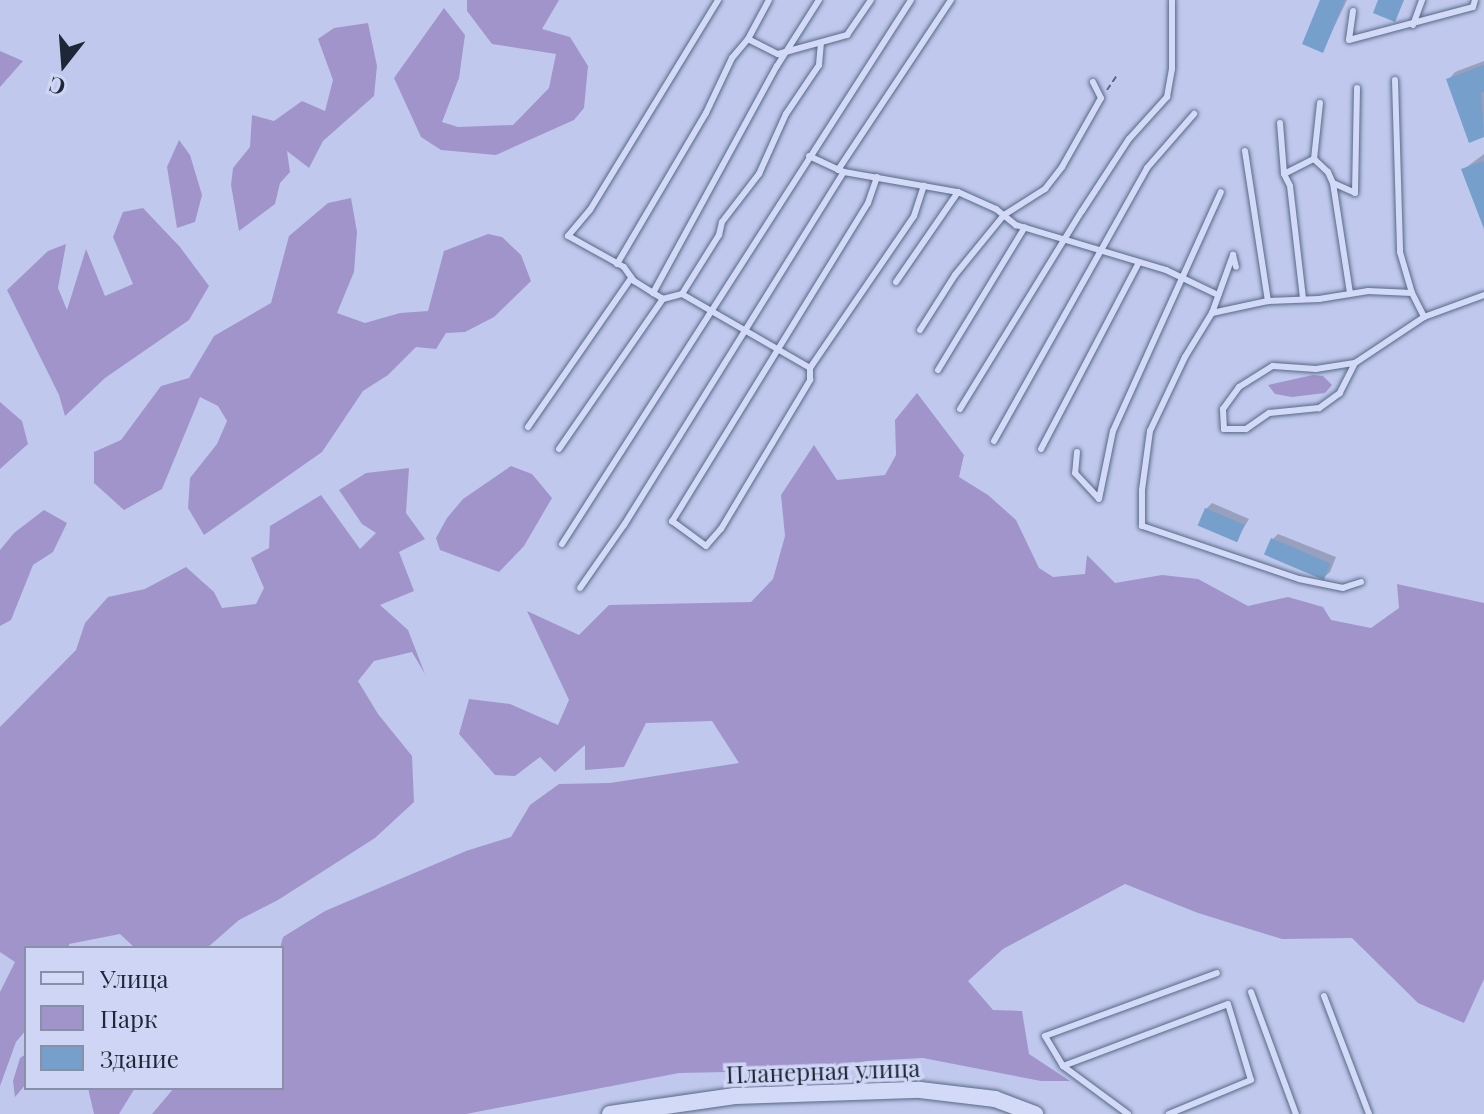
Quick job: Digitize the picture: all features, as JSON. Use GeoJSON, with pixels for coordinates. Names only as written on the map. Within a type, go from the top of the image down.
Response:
{"type":"FeatureCollection","features":[{"type":"Feature","properties":{"kind":"main road","name":"Планерная улица"},"geometry":{"type":"LineString","coordinates":[[610,1114],[735,1096],[920,1090],[995,1099],[1035,1114]]}},
{"type":"Feature","properties":{"kind":"lane"},"geometry":{"type":"LineString","coordinates":[[663,299],[631,278],[617,264],[568,236],[590,210],[718,0]]}},
{"type":"Feature","properties":{"kind":"lane"},"geometry":{"type":"LineString","coordinates":[[617,264],[706,113],[732,58],[748,39],[769,0]]}},
{"type":"Feature","properties":{"kind":"lane"},"geometry":{"type":"LineString","coordinates":[[653,293],[785,52],[819,0]]}},
{"type":"Feature","properties":{"kind":"lane"},"geometry":{"type":"LineString","coordinates":[[748,39],[778,54],[847,35],[871,0]]}},
{"type":"Feature","properties":{"kind":"lane"},"geometry":{"type":"LineString","coordinates":[[562,544],[911,0]]}},
{"type":"Feature","properties":{"kind":"lane"},"geometry":{"type":"LineString","coordinates":[[580,588],[624,525],[841,171],[951,0]]}},
{"type":"Feature","properties":{"kind":"lane"},"geometry":{"type":"LineString","coordinates":[[960,409],[1129,139],[1167,97],[1172,69],[1172,0]]}},
{"type":"Feature","properties":{"kind":"lane"},"geometry":{"type":"LineString","coordinates":[[1413,25],[1422,0]]}},
{"type":"Feature","properties":{"kind":"lane"},"geometry":{"type":"LineString","coordinates":[[1353,11],[1349,40],[1473,7],[1475,0]]}},
{"type":"Feature","properties":{"kind":"lane"},"geometry":{"type":"LineString","coordinates":[[559,449],[663,299],[682,294],[719,235],[722,222],[759,174],[786,114],[819,65],[821,43]]}},
{"type":"Feature","properties":{"kind":"lane"},"geometry":{"type":"LineString","coordinates":[[1395,80],[1400,252],[1412,293],[1424,317]]}},
{"type":"Feature","properties":{"kind":"lane"},"geometry":{"type":"LineString","coordinates":[[920,330],[955,275],[1004,215],[1045,189],[1062,167],[1101,98],[1093,82]]}},
{"type":"Feature","properties":{"kind":"lane"},"geometry":{"type":"LineString","coordinates":[[1333,183],[1355,193],[1357,88]]}},
{"type":"Feature","properties":{"kind":"lane"},"geometry":{"type":"LineString","coordinates":[[1314,159],[1320,103]]}},
{"type":"Feature","properties":{"kind":"lane"},"geometry":{"type":"LineString","coordinates":[[994,441],[1147,168],[1194,114]]}},
{"type":"Feature","properties":{"kind":"lane"},"geometry":{"type":"LineString","coordinates":[[1280,123],[1284,174],[1290,186],[1303,299]]}},
{"type":"Feature","properties":{"kind":"lane"},"geometry":{"type":"LineString","coordinates":[[1245,151],[1268,301]]}},
{"type":"Feature","properties":{"kind":"lane"},"geometry":{"type":"LineString","coordinates":[[809,156],[841,171],[958,192],[1025,227],[1139,262],[1218,295]]}},
{"type":"Feature","properties":{"kind":"lane"},"geometry":{"type":"LineString","coordinates":[[1314,159],[1328,172],[1333,183],[1350,293]]}},
{"type":"Feature","properties":{"kind":"lane"},"geometry":{"type":"LineString","coordinates":[[1284,174],[1314,159]]}},
{"type":"Feature","properties":{"kind":"lane"},"geometry":{"type":"LineString","coordinates":[[877,177],[868,203],[672,521],[706,546],[721,529],[810,380],[810,368],[914,216],[924,186]]}},
{"type":"Feature","properties":{"kind":"lane"},"geometry":{"type":"LineString","coordinates":[[896,282],[958,192]]}},
{"type":"Feature","properties":{"kind":"lane"},"geometry":{"type":"LineString","coordinates":[[1077,452],[1075,473],[1099,499],[1113,431],[1221,192]]}},
{"type":"Feature","properties":{"kind":"lane"},"geometry":{"type":"LineString","coordinates":[[938,370],[1025,227]]}},
{"type":"Feature","properties":{"kind":"lane"},"geometry":{"type":"LineString","coordinates":[[1236,267],[1233,255],[1212,313],[1185,357],[1150,431],[1142,490],[1142,526],[1299,579],[1343,588],[1361,582]]}},
{"type":"Feature","properties":{"kind":"lane"},"geometry":{"type":"LineString","coordinates":[[1041,449],[1139,262]]}},
{"type":"Feature","properties":{"kind":"lane"},"geometry":{"type":"LineString","coordinates":[[528,427],[631,278]]}},
{"type":"Feature","properties":{"kind":"lane"},"geometry":{"type":"LineString","coordinates":[[1212,313],[1268,301],[1350,293],[1412,293]]}},
{"type":"Feature","properties":{"kind":"lane"},"geometry":{"type":"LineString","coordinates":[[682,294],[810,368]]}},
{"type":"Feature","properties":{"kind":"lane"},"geometry":{"type":"LineString","coordinates":[[1355,363],[1340,393],[1319,408],[1269,413],[1246,429],[1224,429],[1223,409],[1239,387],[1273,366],[1316,369],[1355,363],[1424,317],[1484,295]]}},
{"type":"Feature","properties":{"kind":"lane"},"geometry":{"type":"LineString","coordinates":[[1128,1114],[1063,1066],[1045,1036],[1217,973]]}},
{"type":"Feature","properties":{"kind":"lane"},"geometry":{"type":"LineString","coordinates":[[1251,992],[1296,1114]]}},
{"type":"Feature","properties":{"kind":"lane"},"geometry":{"type":"LineString","coordinates":[[1324,996],[1369,1114]]}},
{"type":"Feature","properties":{"kind":"lane"},"geometry":{"type":"LineString","coordinates":[[1063,1066],[1228,1004],[1251,1080],[1169,1114]]}},
{"type":"Feature","properties":{"kind":"path"},"geometry":{"type":"LineString","coordinates":[[1101,98],[1117,75]]}},
{"type":"Feature","properties":{"kind":"green space"},"geometry":{"type":"Polygon","coordinates":[[[467,0],[559,0],[542,29],[570,37],[588,66],[584,108],[574,120],[496,155],[441,150],[421,137],[394,78],[444,8],[465,35],[459,78],[442,122],[458,127],[513,125],[549,88],[556,54],[492,44],[467,11],[467,0]]]}},
{"type":"Feature","properties":{"kind":"green space"},"geometry":{"type":"Polygon","coordinates":[[[368,23],[377,66],[374,96],[323,141],[309,168],[287,151],[290,172],[280,183],[275,204],[239,231],[231,185],[233,168],[250,147],[252,115],[274,121],[302,101],[325,111],[333,80],[318,39],[334,28],[368,23]]]}},
{"type":"Feature","properties":{"kind":"green space"},"geometry":{"type":"Polygon","coordinates":[[[0,51],[23,61],[0,87],[0,51]]]}},
{"type":"Feature","properties":{"kind":"green space"},"geometry":{"type":"Polygon","coordinates":[[[179,140],[190,155],[202,195],[195,222],[177,228],[167,167],[179,140]]]}},
{"type":"Feature","properties":{"kind":"green space"},"geometry":{"type":"Polygon","coordinates":[[[351,198],[357,232],[354,272],[337,313],[365,323],[400,313],[428,311],[444,251],[488,234],[502,237],[521,255],[531,281],[494,317],[465,332],[446,333],[436,349],[416,347],[388,375],[363,391],[322,452],[204,535],[188,508],[190,478],[217,444],[227,421],[218,406],[200,397],[162,489],[124,510],[94,483],[94,452],[121,440],[161,386],[189,378],[214,336],[271,303],[289,236],[328,203],[351,198]]]}},
{"type":"Feature","properties":{"kind":"green space"},"geometry":{"type":"Polygon","coordinates":[[[143,208],[180,247],[209,286],[189,320],[105,378],[65,416],[59,395],[7,290],[48,251],[66,244],[58,288],[67,310],[86,249],[105,296],[133,284],[113,237],[123,212],[143,208]]]}},
{"type":"Feature","properties":{"kind":"green space"},"geometry":{"type":"Polygon","coordinates":[[[1313,375],[1323,376],[1332,385],[1325,393],[1292,397],[1275,394],[1268,385],[1313,375]]]}},
{"type":"Feature","properties":{"kind":"green space"},"geometry":{"type":"Polygon","coordinates":[[[917,393],[964,455],[959,477],[988,495],[1016,520],[1039,568],[1053,577],[1085,574],[1087,555],[1115,583],[1162,575],[1198,579],[1248,606],[1288,597],[1323,607],[1331,620],[1371,628],[1399,608],[1397,584],[1484,603],[1484,979],[1464,1023],[1418,1003],[1352,938],[1282,939],[1198,913],[1125,884],[1003,949],[968,981],[993,1010],[1022,1011],[1029,1054],[1070,1081],[1041,1081],[923,1058],[867,1061],[823,1070],[679,1073],[466,1114],[152,1114],[172,1090],[284,1090],[284,946],[281,946],[283,937],[325,911],[466,851],[511,837],[530,805],[559,784],[610,783],[739,763],[712,721],[646,723],[624,767],[585,770],[585,745],[555,772],[540,757],[515,776],[495,775],[459,734],[469,699],[510,704],[558,725],[569,700],[527,611],[579,635],[609,605],[751,602],[773,579],[785,536],[781,495],[814,445],[837,480],[885,475],[896,455],[895,420],[917,393]]]}},
{"type":"Feature","properties":{"kind":"green space"},"geometry":{"type":"Polygon","coordinates":[[[0,402],[22,421],[28,444],[0,469],[0,402]]]}},
{"type":"Feature","properties":{"kind":"green space"},"geometry":{"type":"Polygon","coordinates":[[[511,466],[532,474],[552,498],[524,546],[499,572],[440,550],[436,538],[463,499],[511,466]]]}},
{"type":"Feature","properties":{"kind":"green space"},"geometry":{"type":"Polygon","coordinates":[[[409,468],[406,513],[425,539],[399,552],[414,591],[380,605],[408,630],[425,674],[412,652],[374,661],[358,681],[378,714],[412,756],[414,802],[375,838],[278,900],[239,920],[209,946],[133,946],[120,934],[69,946],[24,946],[24,1032],[16,1042],[0,1086],[0,992],[15,962],[0,952],[0,727],[76,650],[85,623],[108,597],[145,589],[186,567],[214,592],[222,608],[256,604],[264,588],[251,558],[269,548],[270,526],[321,495],[360,549],[376,533],[362,524],[339,490],[366,473],[409,468]]]}},
{"type":"Feature","properties":{"kind":"green space"},"geometry":{"type":"Polygon","coordinates":[[[44,510],[67,523],[53,552],[33,565],[11,620],[0,626],[0,550],[14,533],[44,510]]]}},
{"type":"Feature","properties":{"kind":"green space"},"geometry":{"type":"Polygon","coordinates":[[[24,1055],[24,1086],[15,1097],[13,1081],[20,1058],[24,1055]]]}},
{"type":"Feature","properties":{"kind":"green space"},"geometry":{"type":"Polygon","coordinates":[[[88,1090],[134,1090],[119,1114],[94,1114],[88,1090]]]}},
{"type":"Feature","properties":{"kind":"building"},"geometry":{"type":"Polygon","coordinates":[[[1320,0],[1345,0],[1323,53],[1302,44],[1320,0]]]}},
{"type":"Feature","properties":{"kind":"building"},"geometry":{"type":"Polygon","coordinates":[[[1378,0],[1404,0],[1395,22],[1373,13],[1378,0]]]}},
{"type":"Feature","properties":{"kind":"building"},"geometry":{"type":"Polygon","coordinates":[[[1484,65],[1484,92],[1481,93],[1484,137],[1469,143],[1446,79],[1484,65]]]}},
{"type":"Feature","properties":{"kind":"building"},"geometry":{"type":"Polygon","coordinates":[[[1484,163],[1484,229],[1461,169],[1484,163]]]}},
{"type":"Feature","properties":{"kind":"building"},"geometry":{"type":"Polygon","coordinates":[[[1205,508],[1245,525],[1237,542],[1198,525],[1205,508]]]}},
{"type":"Feature","properties":{"kind":"building"},"geometry":{"type":"Polygon","coordinates":[[[1271,538],[1331,563],[1324,580],[1264,555],[1271,538]]]}}]}
